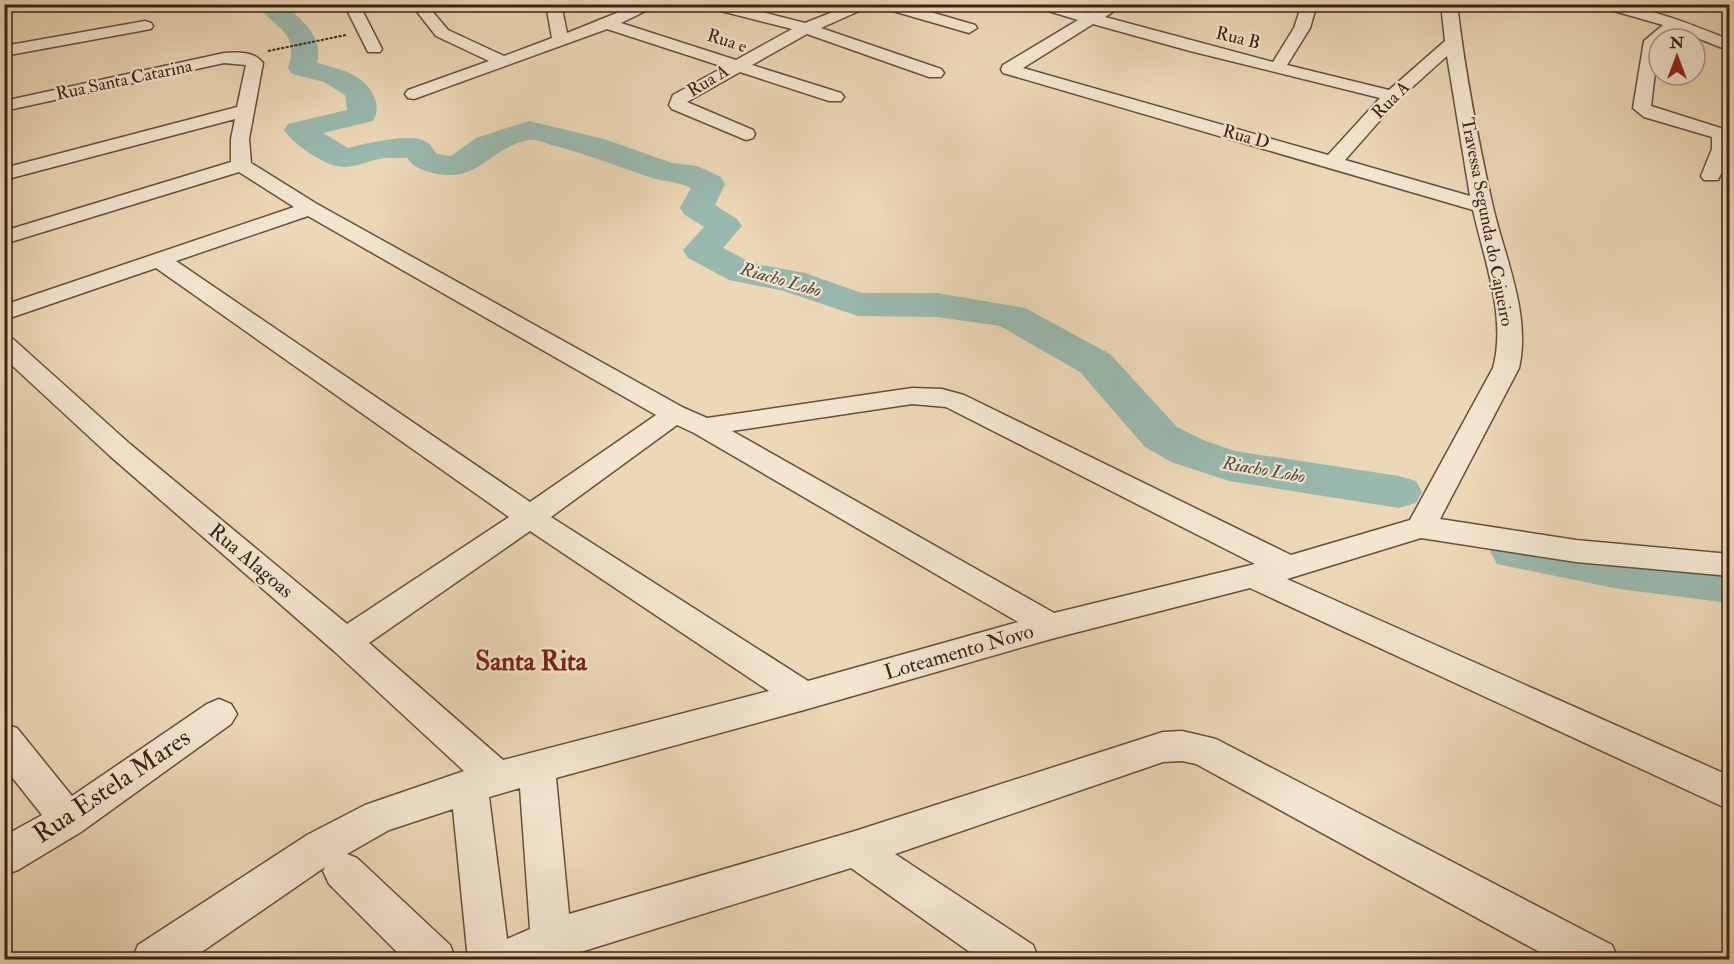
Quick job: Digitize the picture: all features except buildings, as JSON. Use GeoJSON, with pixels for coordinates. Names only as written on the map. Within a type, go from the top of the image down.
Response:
{"type":"FeatureCollection","features":[{"type":"Feature","properties":{"kind":"street"},"geometry":{"type":"LineString","coordinates":[[351,4],[374,49]]}},
{"type":"Feature","properties":{"kind":"street"},"geometry":{"type":"LineString","coordinates":[[418,4],[442,33],[504,62]]}},
{"type":"Feature","properties":{"kind":"street"},"geometry":{"type":"LineString","coordinates":[[553,4],[561,41]]}},
{"type":"Feature","properties":{"kind":"street"},"geometry":{"type":"LineString","coordinates":[[414,94],[607,24],[654,4]]}},
{"type":"Feature","properties":{"kind":"street","name":"Rua A"},"geometry":{"type":"LineString","coordinates":[[746,134],[678,105],[679,99],[737,64],[806,28],[868,4]]}},
{"type":"Feature","properties":{"kind":"street"},"geometry":{"type":"LineString","coordinates":[[884,4],[969,28]]}},
{"type":"Feature","properties":{"kind":"street","name":"Rua B"},"geometry":{"type":"LineString","coordinates":[[1040,4],[1088,20],[1392,96]]}},
{"type":"Feature","properties":{"kind":"street"},"geometry":{"type":"LineString","coordinates":[[1088,20],[1118,4]]}},
{"type":"Feature","properties":{"kind":"street"},"geometry":{"type":"LineString","coordinates":[[1277,68],[1302,28],[1310,4]]}},
{"type":"Feature","properties":{"kind":"street","name":"Travessa Segunda do Cajueiro"},"geometry":{"type":"LineString","coordinates":[[1421,527],[1509,361],[1509,327],[1452,42],[1449,4]]}},
{"type":"Feature","properties":{"kind":"street"},"geometry":{"type":"LineString","coordinates":[[1605,4],[1675,24],[1730,46]]}},
{"type":"Feature","properties":{"kind":"street"},"geometry":{"type":"LineString","coordinates":[[726,8],[806,28],[935,73]]}},
{"type":"Feature","properties":{"kind":"street","name":"Rua D"},"geometry":{"type":"LineString","coordinates":[[1088,20],[1009,69],[1483,206]]}},
{"type":"Feature","properties":{"kind":"street","name":"Rua e"},"geometry":{"type":"LineString","coordinates":[[607,24],[835,97]]}},
{"type":"Feature","properties":{"kind":"street"},"geometry":{"type":"LineString","coordinates":[[1675,24],[1652,40],[1642,108],[1650,113],[1725,136],[1711,176]]}},
{"type":"Feature","properties":{"kind":"street"},"geometry":{"type":"LineString","coordinates":[[4,51],[145,26]]}},
{"type":"Feature","properties":{"kind":"street","name":"Rua A"},"geometry":{"type":"LineString","coordinates":[[1333,162],[1392,96],[1452,42]]}},
{"type":"Feature","properties":{"kind":"street"},"geometry":{"type":"LineString","coordinates":[[241,165],[240,139],[255,63],[244,58]]}},
{"type":"Feature","properties":{"kind":"street","name":"Rua Santa Catarina"},"geometry":{"type":"LineString","coordinates":[[4,106],[212,61],[244,58]]}},
{"type":"Feature","properties":{"kind":"street"},"geometry":{"type":"LineString","coordinates":[[4,174],[244,111]]}},
{"type":"Feature","properties":{"kind":"street"},"geometry":{"type":"LineString","coordinates":[[4,238],[241,165],[310,208],[675,414],[704,427],[1051,626]]}},
{"type":"Feature","properties":{"kind":"street"},"geometry":{"type":"LineString","coordinates":[[4,313],[310,208]]}},
{"type":"Feature","properties":{"kind":"street"},"geometry":{"type":"LineString","coordinates":[[159,260],[530,517],[804,696]]}},
{"type":"Feature","properties":{"kind":"street","name":"Rua Alagoas"},"geometry":{"type":"LineString","coordinates":[[4,344],[120,450],[346,642],[483,782]]}},
{"type":"Feature","properties":{"kind":"street"},"geometry":{"type":"LineString","coordinates":[[704,427],[896,398],[942,397],[966,406],[1288,567]]}},
{"type":"Feature","properties":{"kind":"street"},"geometry":{"type":"LineString","coordinates":[[346,642],[530,517],[675,414]]}},
{"type":"Feature","properties":{"kind":"street"},"geometry":{"type":"LineString","coordinates":[[1421,527],[1576,551],[1730,565]]}},
{"type":"Feature","properties":{"kind":"street","name":"Loteamento Novo"},"geometry":{"type":"LineString","coordinates":[[153,960],[347,833],[378,818],[483,782],[804,696],[1051,626],[1288,567],[1421,527]]}},
{"type":"Feature","properties":{"kind":"street"},"geometry":{"type":"LineString","coordinates":[[1252,576],[1730,795]]}},
{"type":"Feature","properties":{"kind":"street","name":"Rua Estela Mares"},"geometry":{"type":"LineString","coordinates":[[4,857],[68,820],[219,714]]}},
{"type":"Feature","properties":{"kind":"street"},"geometry":{"type":"LineString","coordinates":[[4,739],[68,820]]}},
{"type":"Feature","properties":{"kind":"street"},"geometry":{"type":"LineString","coordinates":[[508,960],[550,940],[855,849],[1163,747],[1190,747],[1203,750],[1597,960]]}},
{"type":"Feature","properties":{"kind":"street"},"geometry":{"type":"LineString","coordinates":[[537,768],[550,940]]}},
{"type":"Feature","properties":{"kind":"street"},"geometry":{"type":"LineString","coordinates":[[483,782],[489,960]]}},
{"type":"Feature","properties":{"kind":"street"},"geometry":{"type":"LineString","coordinates":[[855,849],[1018,960]]}},
{"type":"Feature","properties":{"kind":"street"},"geometry":{"type":"LineString","coordinates":[[343,871],[435,960]]}},
{"type":"Feature","properties":{"kind":"path"},"geometry":{"type":"LineString","coordinates":[[244,58],[365,31]]}},
{"type":"Feature","properties":{"kind":"waterway","name":"Riacho Lobo"},"geometry":{"type":"LineString","coordinates":[[269,4],[292,25],[303,39],[305,57],[302,68],[334,76],[353,86],[359,94],[362,115],[299,130],[321,146],[344,158],[382,149],[416,148],[426,161],[458,166],[487,145],[529,130],[593,146],[668,172],[686,173],[709,184],[697,208],[725,226],[701,250],[742,272],[792,281],[858,304],[937,305],[1011,316],[1095,363],[1161,437],[1187,451],[1229,466],[1399,492]]}},
{"type":"Feature","properties":{"kind":"waterway","name":"Riacho Lobo"},"geometry":{"type":"LineString","coordinates":[[1515,551],[1619,570],[1730,584]]}},
{"type":"Feature","properties":{"kind":"district","name":"Santa Rita"},"geometry":{"type":"Point","coordinates":[531,661]}}]}
